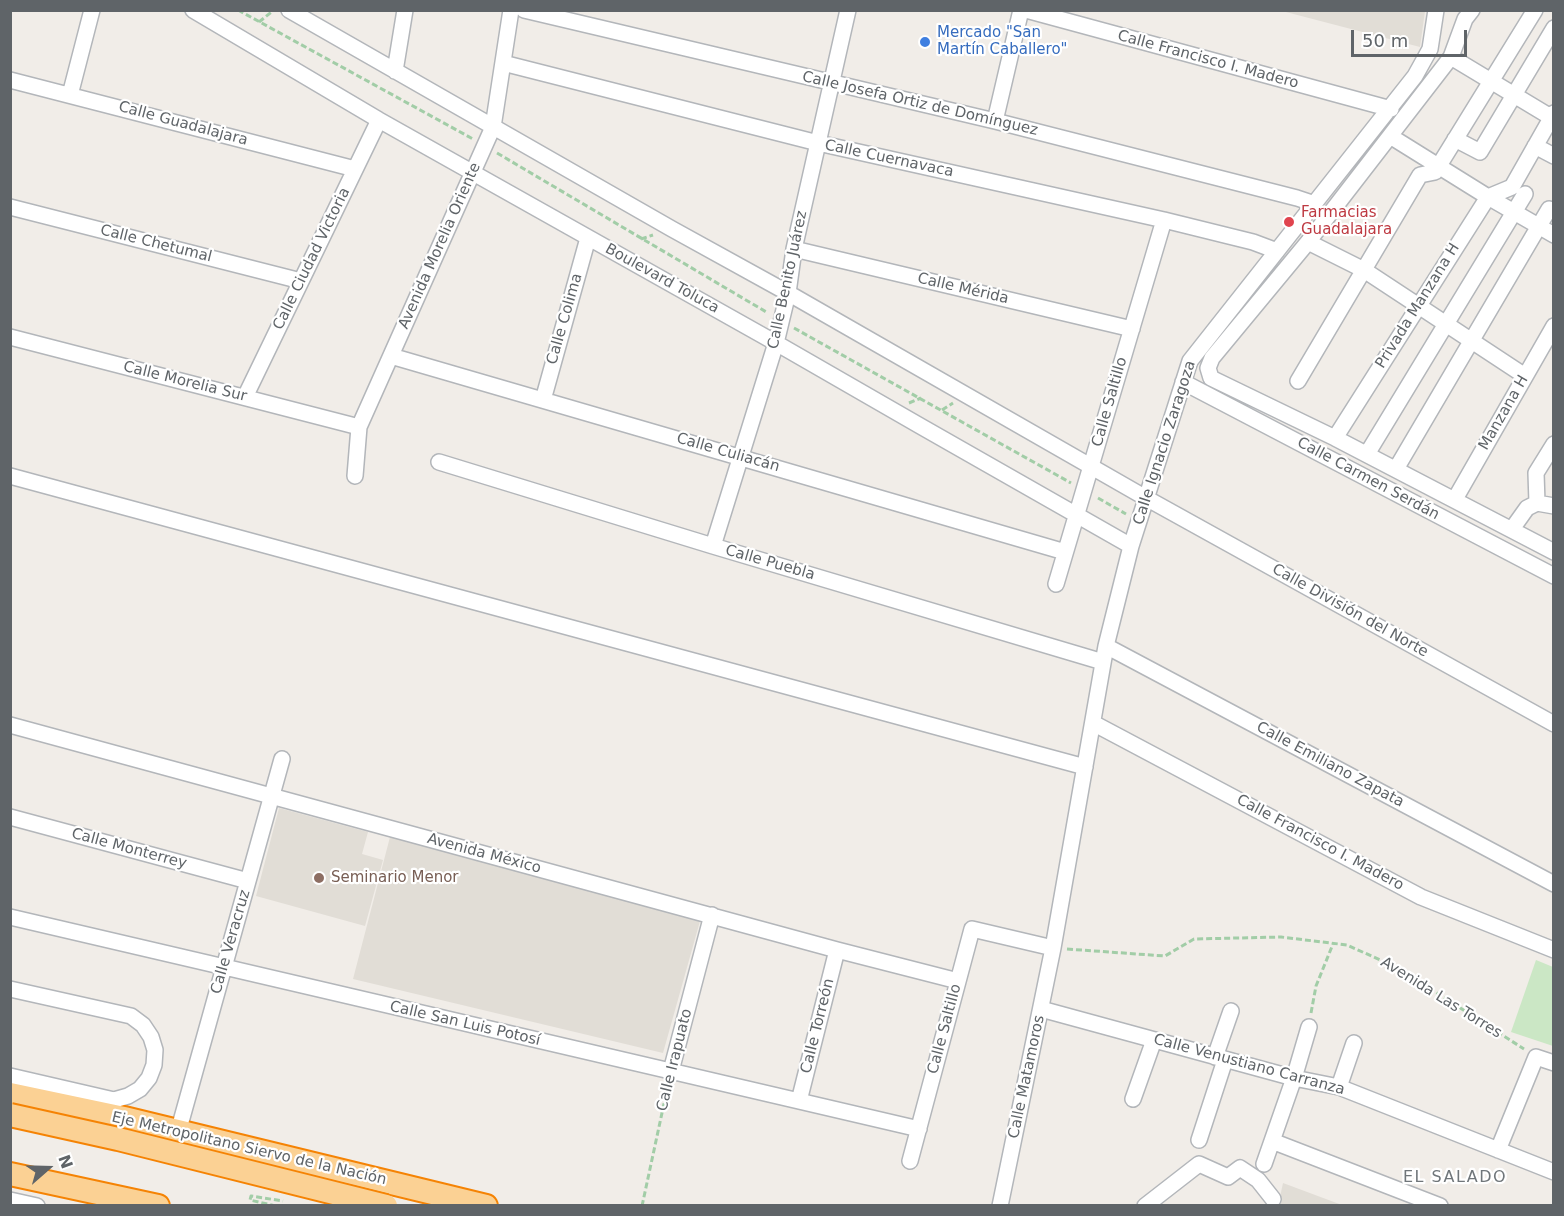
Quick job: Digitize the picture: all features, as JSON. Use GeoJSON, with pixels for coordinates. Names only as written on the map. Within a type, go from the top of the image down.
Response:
{"type":"FeatureCollection","features":[{"type":"Feature","properties":{"kind":"highway","name":"Eje Metropolitano Siervo de la Nación"},"geometry":{"type":"LineString","coordinates":[[10,1095],[124,1118],[486,1206]]}},
{"type":"Feature","properties":{"kind":"highway","name":"Eje Metropolitano Siervo de la Nación"},"geometry":{"type":"LineString","coordinates":[[10,1115],[118,1139],[386,1206]]}},
{"type":"Feature","properties":{"kind":"highway"},"geometry":{"type":"LineString","coordinates":[[10,1174],[158,1206]]}},
{"type":"Feature","properties":{"kind":"street"},"geometry":{"type":"LineString","coordinates":[[70,95],[92,10]]}},
{"type":"Feature","properties":{"kind":"street","name":"Boulevard Toluca"},"geometry":{"type":"LineString","coordinates":[[193,10],[380,120],[1131,546]]}},
{"type":"Feature","properties":{"kind":"street"},"geometry":{"type":"LineString","coordinates":[[289,10],[1146,498]]}},
{"type":"Feature","properties":{"kind":"street"},"geometry":{"type":"LineString","coordinates":[[395,71],[405,10]]}},
{"type":"Feature","properties":{"kind":"street","name":"Avenida Morelia Oriente"},"geometry":{"type":"LineString","coordinates":[[355,476],[359,427],[493,127],[511,10]]}},
{"type":"Feature","properties":{"kind":"street","name":"Calle Josefa Ortiz de Domínguez"},"geometry":{"type":"LineString","coordinates":[[524,10],[995,121],[1315,204]]}},
{"type":"Feature","properties":{"kind":"street","name":"Calle Benito Juárez"},"geometry":{"type":"LineString","coordinates":[[713,546],[776,343],[788,293],[794,249],[848,10]]}},
{"type":"Feature","properties":{"kind":"street"},"geometry":{"type":"LineString","coordinates":[[995,121],[1021,10]]}},
{"type":"Feature","properties":{"kind":"street","name":"Calle Francisco I. Madero"},"geometry":{"type":"LineString","coordinates":[[1026,10],[1390,109]]}},
{"type":"Feature","properties":{"kind":"street","name":"Calle Ignacio Zaragoza"},"geometry":{"type":"LineString","coordinates":[[1053,948],[1105,654],[1131,546],[1190,361],[1415,76],[1430,49],[1436,10]]}},
{"type":"Feature","properties":{"kind":"street"},"geometry":{"type":"LineString","coordinates":[[1472,10],[1466,19],[1451,57],[1308,242],[1364,270],[1525,376]]}},
{"type":"Feature","properties":{"kind":"street"},"geometry":{"type":"LineString","coordinates":[[1298,381],[1419,176],[1435,172],[1535,10]]}},
{"type":"Feature","properties":{"kind":"street"},"geometry":{"type":"LineString","coordinates":[[1455,139],[1480,152],[1554,27]]}},
{"type":"Feature","properties":{"kind":"street"},"geometry":{"type":"LineString","coordinates":[[1367,454],[1514,212],[1518,191],[1535,146],[1553,117],[1451,57]]}},
{"type":"Feature","properties":{"kind":"street","name":"Calle Cuernavaca"},"geometry":{"type":"LineString","coordinates":[[502,63],[818,143],[1164,220],[1253,242],[1277,251]]}},
{"type":"Feature","properties":{"kind":"street","name":"Calle Guadalajara"},"geometry":{"type":"LineString","coordinates":[[10,80],[355,169]]}},
{"type":"Feature","properties":{"kind":"street","name":"Calle Ciudad Victoria"},"geometry":{"type":"LineString","coordinates":[[245,398],[380,120]]}},
{"type":"Feature","properties":{"kind":"street"},"geometry":{"type":"LineString","coordinates":[[1390,136],[1554,235]]}},
{"type":"Feature","properties":{"kind":"street"},"geometry":{"type":"LineString","coordinates":[[1535,146],[1554,156]]}},
{"type":"Feature","properties":{"kind":"street"},"geometry":{"type":"LineString","coordinates":[[1396,469],[1539,226],[1551,210],[1518,191],[1488,197]]}},
{"type":"Feature","properties":{"kind":"street","name":"Privada Manzana H"},"geometry":{"type":"LineString","coordinates":[[1335,438],[1488,197]]}},
{"type":"Feature","properties":{"kind":"street","name":"Calle Chetumal"},"geometry":{"type":"LineString","coordinates":[[10,207],[301,281]]}},
{"type":"Feature","properties":{"kind":"street","name":"Calle Saltillo"},"geometry":{"type":"LineString","coordinates":[[1056,584],[1164,220]]}},
{"type":"Feature","properties":{"kind":"street","name":"Calle Colima"},"geometry":{"type":"LineString","coordinates":[[543,400],[588,238]]}},
{"type":"Feature","properties":{"kind":"street","name":"Calle Carmen Serdán"},"geometry":{"type":"LineString","coordinates":[[1308,242],[1212,358],[1208,368],[1210,378],[1367,454],[1554,552]]}},
{"type":"Feature","properties":{"kind":"street","name":"Calle Mérida"},"geometry":{"type":"LineString","coordinates":[[794,249],[1132,329]]}},
{"type":"Feature","properties":{"kind":"street","name":"Manzana H"},"geometry":{"type":"LineString","coordinates":[[1455,499],[1554,326]]}},
{"type":"Feature","properties":{"kind":"street","name":"Calle Morelia Sur"},"geometry":{"type":"LineString","coordinates":[[10,337],[359,427]]}},
{"type":"Feature","properties":{"kind":"street","name":"Calle Culiacán"},"geometry":{"type":"LineString","coordinates":[[391,356],[1065,552]]}},
{"type":"Feature","properties":{"kind":"street","name":"Calle Carmen Serdán"},"geometry":{"type":"LineString","coordinates":[[1183,382],[1554,576]]}},
{"type":"Feature","properties":{"kind":"street"},"geometry":{"type":"LineString","coordinates":[[1537,503],[1536,473],[1554,444]]}},
{"type":"Feature","properties":{"kind":"street","name":"Calle Puebla"},"geometry":{"type":"LineString","coordinates":[[438,462],[713,546],[1105,654]]}},
{"type":"Feature","properties":{"kind":"street"},"geometry":{"type":"LineString","coordinates":[[10,476],[1085,767]]}},
{"type":"Feature","properties":{"kind":"street","name":"Calle División del Norte"},"geometry":{"type":"LineString","coordinates":[[1146,498],[1554,724]]}},
{"type":"Feature","properties":{"kind":"street"},"geometry":{"type":"LineString","coordinates":[[1512,529],[1527,508],[1537,503],[1554,506]]}},
{"type":"Feature","properties":{"kind":"street","name":"Calle Emiliano Zapata"},"geometry":{"type":"LineString","coordinates":[[1105,654],[1554,884]]}},
{"type":"Feature","properties":{"kind":"street","name":"Calle Francisco I. Madero"},"geometry":{"type":"LineString","coordinates":[[1093,723],[1421,897],[1554,950]]}},
{"type":"Feature","properties":{"kind":"street","name":"Avenida México"},"geometry":{"type":"LineString","coordinates":[[10,725],[958,981]]}},
{"type":"Feature","properties":{"kind":"street","name":"Calle Veracruz"},"geometry":{"type":"LineString","coordinates":[[180,1125],[282,759]]}},
{"type":"Feature","properties":{"kind":"street","name":"Calle Monterrey"},"geometry":{"type":"LineString","coordinates":[[10,817],[248,881]]}},
{"type":"Feature","properties":{"kind":"street","name":"Calle Irapuato"},"geometry":{"type":"LineString","coordinates":[[671,1071],[712,915]]}},
{"type":"Feature","properties":{"kind":"street","name":"Calle San Luis Potosí"},"geometry":{"type":"LineString","coordinates":[[10,917],[919,1129]]}},
{"type":"Feature","properties":{"kind":"street","name":"Calle Saltillo"},"geometry":{"type":"LineString","coordinates":[[910,1161],[972,929],[1053,948]]}},
{"type":"Feature","properties":{"kind":"street","name":"Calle Matamoros"},"geometry":{"type":"LineString","coordinates":[[1000,1206],[1053,948]]}},
{"type":"Feature","properties":{"kind":"street","name":"Calle Torreón"},"geometry":{"type":"LineString","coordinates":[[799,1101],[837,950]]}},
{"type":"Feature","properties":{"kind":"street"},"geometry":{"type":"LineString","coordinates":[[10,989],[131,1016],[151,1037],[155,1050],[154,1065],[145,1084],[128,1096],[114,1100],[10,1076]]}},
{"type":"Feature","properties":{"kind":"street","name":"Calle Venustiano Carranza"},"geometry":{"type":"LineString","coordinates":[[1041,1009],[1294,1078],[1339,1087],[1554,1172]]}},
{"type":"Feature","properties":{"kind":"street"},"geometry":{"type":"LineString","coordinates":[[1198,1140],[1231,1011]]}},
{"type":"Feature","properties":{"kind":"street"},"geometry":{"type":"LineString","coordinates":[[1264,1164],[1309,1027]]}},
{"type":"Feature","properties":{"kind":"street"},"geometry":{"type":"LineString","coordinates":[[1133,1099],[1154,1040]]}},
{"type":"Feature","properties":{"kind":"street"},"geometry":{"type":"LineString","coordinates":[[1339,1087],[1354,1043]]}},
{"type":"Feature","properties":{"kind":"street"},"geometry":{"type":"LineString","coordinates":[[1498,1150],[1536,1057],[1554,1063]]}},
{"type":"Feature","properties":{"kind":"street"},"geometry":{"type":"LineString","coordinates":[[10,1124],[386,1206]]}},
{"type":"Feature","properties":{"kind":"street"},"geometry":{"type":"LineString","coordinates":[[1272,1141],[1440,1206]]}},
{"type":"Feature","properties":{"kind":"street"},"geometry":{"type":"LineString","coordinates":[[1145,1206],[1198,1164],[1228,1177],[1240,1167],[1258,1179],[1273,1199]]}},
{"type":"Feature","properties":{"kind":"street"},"geometry":{"type":"LineString","coordinates":[[10,1200],[37,1206]]}},
{"type":"Feature","properties":{"kind":"path"},"geometry":{"type":"LineString","coordinates":[[238,10],[484,146],[781,320],[1139,522]]}},
{"type":"Feature","properties":{"kind":"path"},"geometry":{"type":"LineString","coordinates":[[259,22],[274,10]]}},
{"type":"Feature","properties":{"kind":"path","name":"Avenida Las Torres"},"geometry":{"type":"LineString","coordinates":[[1053,948],[1165,956],[1194,939],[1281,937],[1347,945],[1398,968],[1536,1057]]}},
{"type":"Feature","properties":{"kind":"path"},"geometry":{"type":"LineString","coordinates":[[1309,1027],[1316,986],[1333,944]]}},
{"type":"Feature","properties":{"kind":"path","name":"Calle Irapuato"},"geometry":{"type":"LineString","coordinates":[[642,1206],[671,1071]]}},
{"type":"Feature","properties":{"kind":"path"},"geometry":{"type":"LineString","coordinates":[[276,1206],[250,1200],[251,1196],[288,1202]]}},
{"type":"Feature","properties":{"kind":"shaded area"},"geometry":{"type":"Polygon","coordinates":[[[1425,10],[1420,47],[1282,11],[1425,10]]]}},
{"type":"Feature","properties":{"kind":"shaded area","name":"Seminario Menor"},"geometry":{"type":"Polygon","coordinates":[[[279,808],[368,832],[362,854],[383,860],[365,926],[256,896],[279,808]]]}},
{"type":"Feature","properties":{"kind":"shaded area"},"geometry":{"type":"Polygon","coordinates":[[[390,837],[700,921],[663,1053],[353,979],[390,837]]]}},
{"type":"Feature","properties":{"kind":"shaded area"},"geometry":{"type":"Polygon","coordinates":[[[1283,1183],[1342,1205],[1278,1206],[1283,1183]]]}},
{"type":"Feature","properties":{"kind":"green space"},"geometry":{"type":"Polygon","coordinates":[[[1536,960],[1553,967],[1553,1046],[1511,1032],[1536,960]]]}},
{"type":"Feature","properties":{"kind":"place","name":"Mercado \"San Martín Caballero\""},"geometry":{"type":"Point","coordinates":[925,42]}},
{"type":"Feature","properties":{"kind":"place","name":"Farmacias Guadalajara"},"geometry":{"type":"Point","coordinates":[1289,222]}},
{"type":"Feature","properties":{"kind":"place","name":"Seminario Menor"},"geometry":{"type":"Point","coordinates":[319,878]}},
{"type":"Feature","properties":{"kind":"district","name":"EL SALADO"},"geometry":{"type":"Point","coordinates":[1455,1178]}}]}
